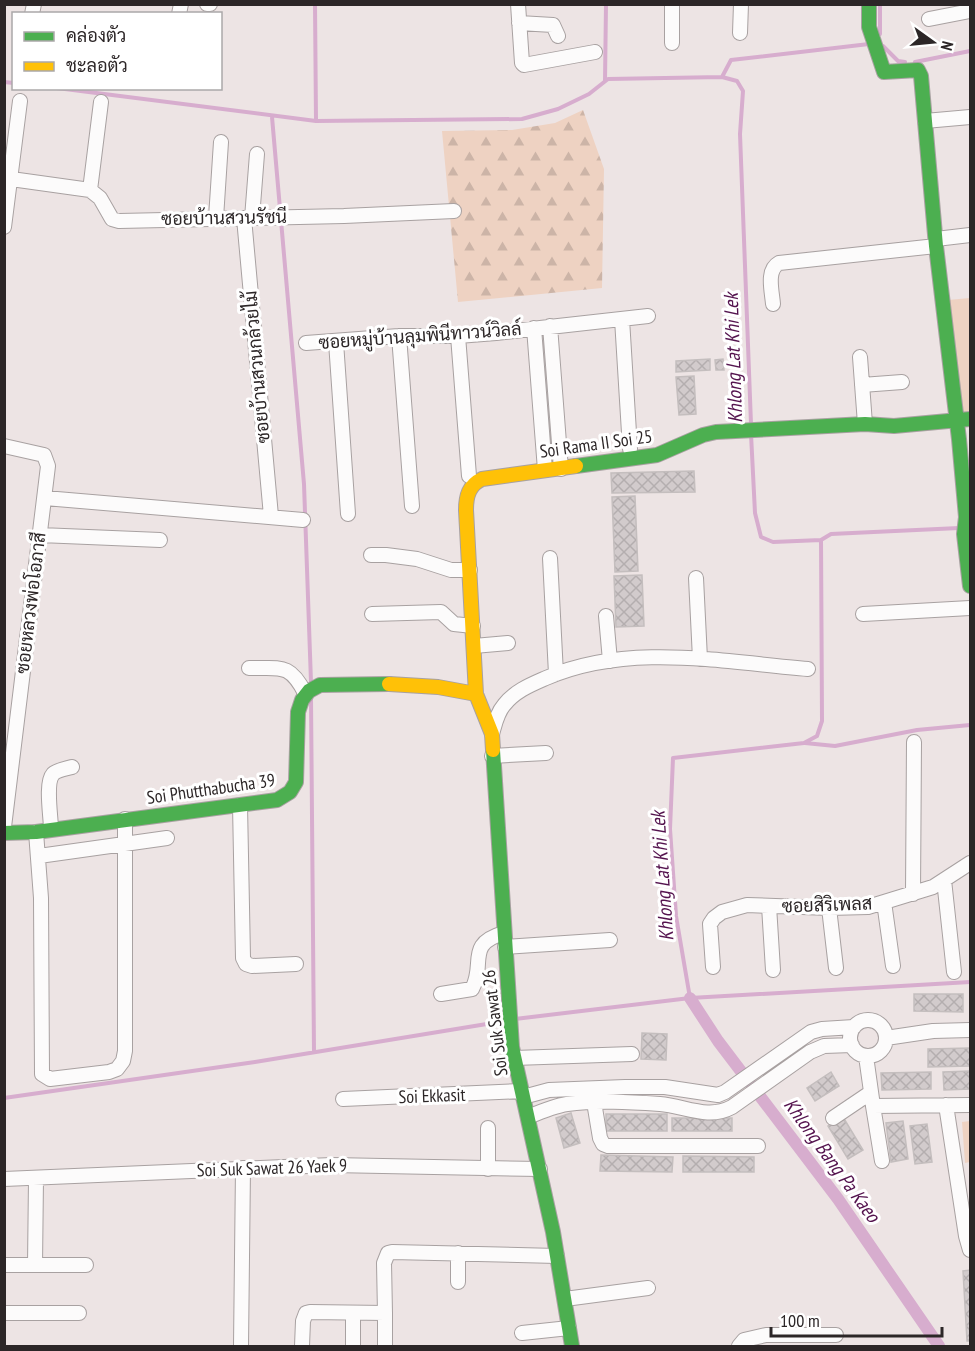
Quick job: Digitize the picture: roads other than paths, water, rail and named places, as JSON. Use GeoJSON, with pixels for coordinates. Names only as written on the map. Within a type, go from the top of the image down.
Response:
{"type":"FeatureCollection","features":[{"type":"Feature","properties":{"kind":"street"},"geometry":{"type":"LineString","coordinates":[[518,4],[522,63],[595,52]]}},
{"type":"Feature","properties":{"kind":"street"},"geometry":{"type":"LineString","coordinates":[[672,4],[672,43]]}},
{"type":"Feature","properties":{"kind":"street"},"geometry":{"type":"LineString","coordinates":[[740,33],[741,4]]}},
{"type":"Feature","properties":{"kind":"street"},"geometry":{"type":"LineString","coordinates":[[869,4],[869,27],[884,72],[918,70],[921,76],[936,242],[964,420],[966,517],[963,534],[970,586]]}},
{"type":"Feature","properties":{"kind":"street"},"geometry":{"type":"LineString","coordinates":[[929,19],[970,11]]}},
{"type":"Feature","properties":{"kind":"street"},"geometry":{"type":"LineString","coordinates":[[519,23],[552,25],[558,36]]}},
{"type":"Feature","properties":{"kind":"street"},"geometry":{"type":"LineString","coordinates":[[4,227],[7,179],[20,101]]}},
{"type":"Feature","properties":{"kind":"street"},"geometry":{"type":"LineString","coordinates":[[7,179],[90,190],[101,102]]}},
{"type":"Feature","properties":{"kind":"street"},"geometry":{"type":"LineString","coordinates":[[925,121],[970,117]]}},
{"type":"Feature","properties":{"kind":"street"},"geometry":{"type":"LineString","coordinates":[[216,218],[221,142]]}},
{"type":"Feature","properties":{"kind":"street","name":"ซอยบ้านสวนกล้วยไม้"},"geometry":{"type":"LineString","coordinates":[[257,154],[248,218],[271,516]]}},
{"type":"Feature","properties":{"kind":"street","name":"ซอยบ้านสวนรัชนี"},"geometry":{"type":"LineString","coordinates":[[90,190],[100,198],[112,219],[119,221],[454,211]]}},
{"type":"Feature","properties":{"kind":"street"},"geometry":{"type":"LineString","coordinates":[[773,304],[771,270],[779,263],[936,242],[970,235]]}},
{"type":"Feature","properties":{"kind":"street","name":"ซอยหมู่บ้านลุมพินีทาวน์วิลล์"},"geometry":{"type":"LineString","coordinates":[[306,344],[399,336],[458,336],[648,316]]}},
{"type":"Feature","properties":{"kind":"street"},"geometry":{"type":"LineString","coordinates":[[622,319],[630,448]]}},
{"type":"Feature","properties":{"kind":"street"},"geometry":{"type":"LineString","coordinates":[[550,326],[561,469]]}},
{"type":"Feature","properties":{"kind":"street","name":"ซอยหมู่บ้านลุมพินีทาวน์วิลล์"},"geometry":{"type":"LineString","coordinates":[[534,328],[545,470]]}},
{"type":"Feature","properties":{"kind":"street"},"geometry":{"type":"LineString","coordinates":[[399,336],[412,506]]}},
{"type":"Feature","properties":{"kind":"street"},"geometry":{"type":"LineString","coordinates":[[458,336],[469,477]]}},
{"type":"Feature","properties":{"kind":"street"},"geometry":{"type":"LineString","coordinates":[[336,342],[348,514]]}},
{"type":"Feature","properties":{"kind":"street"},"geometry":{"type":"LineString","coordinates":[[860,357],[865,424]]}},
{"type":"Feature","properties":{"kind":"street"},"geometry":{"type":"LineString","coordinates":[[862,385],[902,382]]}},
{"type":"Feature","properties":{"kind":"street"},"geometry":{"type":"LineString","coordinates":[[540,404],[556,402]]}},
{"type":"Feature","properties":{"kind":"street","name":"Soi Rama II Soi 25"},"geometry":{"type":"LineString","coordinates":[[476,694],[466,501],[472,485],[482,479],[657,455],[703,435],[731,430],[865,424],[894,426],[964,420]]}},
{"type":"Feature","properties":{"kind":"street","name":"ซอยหลวงพ่อโอภาสี"},"geometry":{"type":"LineString","coordinates":[[4,446],[44,455],[48,466],[4,827]]}},
{"type":"Feature","properties":{"kind":"street"},"geometry":{"type":"LineString","coordinates":[[45,498],[303,520]]}},
{"type":"Feature","properties":{"kind":"street"},"geometry":{"type":"LineString","coordinates":[[40,535],[160,540]]}},
{"type":"Feature","properties":{"kind":"street"},"geometry":{"type":"LineString","coordinates":[[371,555],[417,559],[451,570],[470,570]]}},
{"type":"Feature","properties":{"kind":"street"},"geometry":{"type":"LineString","coordinates":[[550,558],[556,674]]}},
{"type":"Feature","properties":{"kind":"street"},"geometry":{"type":"LineString","coordinates":[[696,578],[700,659]]}},
{"type":"Feature","properties":{"kind":"street"},"geometry":{"type":"LineString","coordinates":[[863,614],[970,608]]}},
{"type":"Feature","properties":{"kind":"street"},"geometry":{"type":"LineString","coordinates":[[372,614],[441,612],[454,624],[473,626]]}},
{"type":"Feature","properties":{"kind":"street"},"geometry":{"type":"LineString","coordinates":[[606,616],[610,661]]}},
{"type":"Feature","properties":{"kind":"street"},"geometry":{"type":"LineString","coordinates":[[474,646],[508,643]]}},
{"type":"Feature","properties":{"kind":"street"},"geometry":{"type":"LineString","coordinates":[[492,734],[498,714],[517,692],[556,674],[610,661],[670,656],[808,669]]}},
{"type":"Feature","properties":{"kind":"street"},"geometry":{"type":"LineString","coordinates":[[249,668],[284,669],[295,676],[305,693],[312,687],[320,686],[394,684],[456,689],[476,694]]}},
{"type":"Feature","properties":{"kind":"street","name":"Soi Phutthabucha 39"},"geometry":{"type":"LineString","coordinates":[[4,834],[283,799],[292,791],[296,782],[298,710],[305,693]]}},
{"type":"Feature","properties":{"kind":"street","name":"Soi Suk Sawat 26"},"geometry":{"type":"LineString","coordinates":[[476,694],[492,734],[507,992],[513,1052],[540,1169],[572,1347]]}},
{"type":"Feature","properties":{"kind":"street"},"geometry":{"type":"LineString","coordinates":[[913,894],[914,742]]}},
{"type":"Feature","properties":{"kind":"street"},"geometry":{"type":"LineString","coordinates":[[492,756],[546,753]]}},
{"type":"Feature","properties":{"kind":"street"},"geometry":{"type":"LineString","coordinates":[[51,829],[49,786],[51,778],[54,773],[72,767]]}},
{"type":"Feature","properties":{"kind":"street"},"geometry":{"type":"LineString","coordinates":[[240,806],[243,958],[246,964],[252,966],[296,964]]}},
{"type":"Feature","properties":{"kind":"street"},"geometry":{"type":"LineString","coordinates":[[36,831],[41,898],[42,1074],[50,1079],[92,1076],[117,1069],[123,1061],[125,819]]}},
{"type":"Feature","properties":{"kind":"street"},"geometry":{"type":"LineString","coordinates":[[39,856],[167,838]]}},
{"type":"Feature","properties":{"kind":"street","name":"ซอยสิริเพลส"},"geometry":{"type":"LineString","coordinates":[[713,968],[710,924],[722,912],[747,906],[868,907],[933,887],[970,863]]}},
{"type":"Feature","properties":{"kind":"street"},"geometry":{"type":"LineString","coordinates":[[944,880],[954,972]]}},
{"type":"Feature","properties":{"kind":"street"},"geometry":{"type":"LineString","coordinates":[[884,903],[892,966]]}},
{"type":"Feature","properties":{"kind":"street"},"geometry":{"type":"LineString","coordinates":[[769,906],[773,970]]}},
{"type":"Feature","properties":{"kind":"street"},"geometry":{"type":"LineString","coordinates":[[829,908],[836,968]]}},
{"type":"Feature","properties":{"kind":"street"},"geometry":{"type":"LineString","coordinates":[[441,994],[472,989],[480,948],[484,941],[504,933]]}},
{"type":"Feature","properties":{"kind":"street"},"geometry":{"type":"LineString","coordinates":[[505,947],[610,940]]}},
{"type":"Feature","properties":{"kind":"street"},"geometry":{"type":"LineString","coordinates":[[867,1020],[874,1021],[885,1030],[886,1038],[882,1049],[872,1055],[866,1056],[859,1053],[850,1040],[854,1027],[867,1020]]}},
{"type":"Feature","properties":{"kind":"street","name":"Soi Ekkasit"},"geometry":{"type":"LineString","coordinates":[[343,1099],[665,1087],[712,1095],[725,1092],[811,1032],[854,1027]]}},
{"type":"Feature","properties":{"kind":"street"},"geometry":{"type":"LineString","coordinates":[[886,1038],[933,1030],[970,1030]]}},
{"type":"Feature","properties":{"kind":"street"},"geometry":{"type":"LineString","coordinates":[[528,1117],[566,1104],[593,1102],[658,1104],[710,1113],[719,1112],[732,1107],[810,1052],[824,1046],[852,1046]]}},
{"type":"Feature","properties":{"kind":"street"},"geometry":{"type":"LineString","coordinates":[[513,1052],[632,1054]]}},
{"type":"Feature","properties":{"kind":"street"},"geometry":{"type":"LineString","coordinates":[[866,1056],[882,1161]]}},
{"type":"Feature","properties":{"kind":"street"},"geometry":{"type":"LineString","coordinates":[[592,1088],[600,1138],[603,1144],[608,1146],[758,1146]]}},
{"type":"Feature","properties":{"kind":"street"},"geometry":{"type":"LineString","coordinates":[[833,1118],[871,1100],[970,1105]]}},
{"type":"Feature","properties":{"kind":"street"},"geometry":{"type":"LineString","coordinates":[[945,1105],[966,1212],[970,1250]]}},
{"type":"Feature","properties":{"kind":"street"},"geometry":{"type":"LineString","coordinates":[[488,1128],[488,1168]]}},
{"type":"Feature","properties":{"kind":"street","name":"Soi Suk Sawat 26 Yaek 9"},"geometry":{"type":"LineString","coordinates":[[4,1179],[332,1165],[540,1169]]}},
{"type":"Feature","properties":{"kind":"street"},"geometry":{"type":"LineString","coordinates":[[956,1169],[970,1167]]}},
{"type":"Feature","properties":{"kind":"street"},"geometry":{"type":"LineString","coordinates":[[242,1347],[243,1168]]}},
{"type":"Feature","properties":{"kind":"street"},"geometry":{"type":"LineString","coordinates":[[35,1265],[36,1179]]}},
{"type":"Feature","properties":{"kind":"street"},"geometry":{"type":"LineString","coordinates":[[385,1347],[384,1263],[388,1253],[557,1256]]}},
{"type":"Feature","properties":{"kind":"street"},"geometry":{"type":"LineString","coordinates":[[458,1253],[458,1282]]}},
{"type":"Feature","properties":{"kind":"street"},"geometry":{"type":"LineString","coordinates":[[4,1265],[86,1265]]}},
{"type":"Feature","properties":{"kind":"street"},"geometry":{"type":"LineString","coordinates":[[565,1299],[648,1288]]}},
{"type":"Feature","properties":{"kind":"street"},"geometry":{"type":"LineString","coordinates":[[302,1347],[303,1321],[306,1313],[385,1312]]}},
{"type":"Feature","properties":{"kind":"street"},"geometry":{"type":"LineString","coordinates":[[4,1313],[79,1313]]}},
{"type":"Feature","properties":{"kind":"street"},"geometry":{"type":"LineString","coordinates":[[353,1313],[353,1347]]}},
{"type":"Feature","properties":{"kind":"street"},"geometry":{"type":"LineString","coordinates":[[522,1333],[569,1328]]}},
{"type":"Feature","properties":{"kind":"street"},"geometry":{"type":"LineString","coordinates":[[739,1347],[744,1340],[765,1335],[836,1335]]}},
{"type":"Feature","properties":{"kind":"waterway","name":"Khlong Lat Khi Lek"},"geometry":{"type":"LineString","coordinates":[[315,4],[316,121],[522,119],[558,109],[589,94],[608,79],[722,77],[737,81],[743,91],[740,134],[751,424]]}},
{"type":"Feature","properties":{"kind":"waterway"},"geometry":{"type":"LineString","coordinates":[[605,81],[606,4]]}},
{"type":"Feature","properties":{"kind":"waterway"},"geometry":{"type":"LineString","coordinates":[[880,4],[880,34]]}},
{"type":"Feature","properties":{"kind":"waterway"},"geometry":{"type":"LineString","coordinates":[[722,77],[731,60],[869,44]]}},
{"type":"Feature","properties":{"kind":"waterway"},"geometry":{"type":"LineString","coordinates":[[883,46],[898,61],[905,62]]}},
{"type":"Feature","properties":{"kind":"waterway"},"geometry":{"type":"LineString","coordinates":[[915,62],[970,51]]}},
{"type":"Feature","properties":{"kind":"waterway"},"geometry":{"type":"LineString","coordinates":[[4,82],[12,83]]}},
{"type":"Feature","properties":{"kind":"waterway"},"geometry":{"type":"LineString","coordinates":[[73,90],[316,121]]}},
{"type":"Feature","properties":{"kind":"waterway"},"geometry":{"type":"LineString","coordinates":[[272,117],[304,484],[311,682]]}},
{"type":"Feature","properties":{"kind":"waterway","name":"Khlong Lat Khi Lek"},"geometry":{"type":"LineString","coordinates":[[690,998],[676,916],[670,829],[673,758],[804,743],[817,736],[822,721],[821,540],[773,542],[761,537],[755,513],[751,434]]}},
{"type":"Feature","properties":{"kind":"waterway"},"geometry":{"type":"LineString","coordinates":[[821,540],[831,534],[959,528]]}},
{"type":"Feature","properties":{"kind":"waterway"},"geometry":{"type":"LineString","coordinates":[[311,699],[314,1052]]}},
{"type":"Feature","properties":{"kind":"waterway"},"geometry":{"type":"LineString","coordinates":[[805,743],[835,746],[917,730],[970,725]]}},
{"type":"Feature","properties":{"kind":"waterway"},"geometry":{"type":"LineString","coordinates":[[515,1019],[690,998],[970,982]]}},
{"type":"Feature","properties":{"kind":"waterway","name":"Khlong Bang Pa Kaeo"},"geometry":{"type":"LineString","coordinates":[[690,998],[718,1041],[838,1199],[939,1346]]}},
{"type":"Feature","properties":{"kind":"waterway"},"geometry":{"type":"LineString","coordinates":[[4,1098],[255,1062],[505,1021]]}}]}
